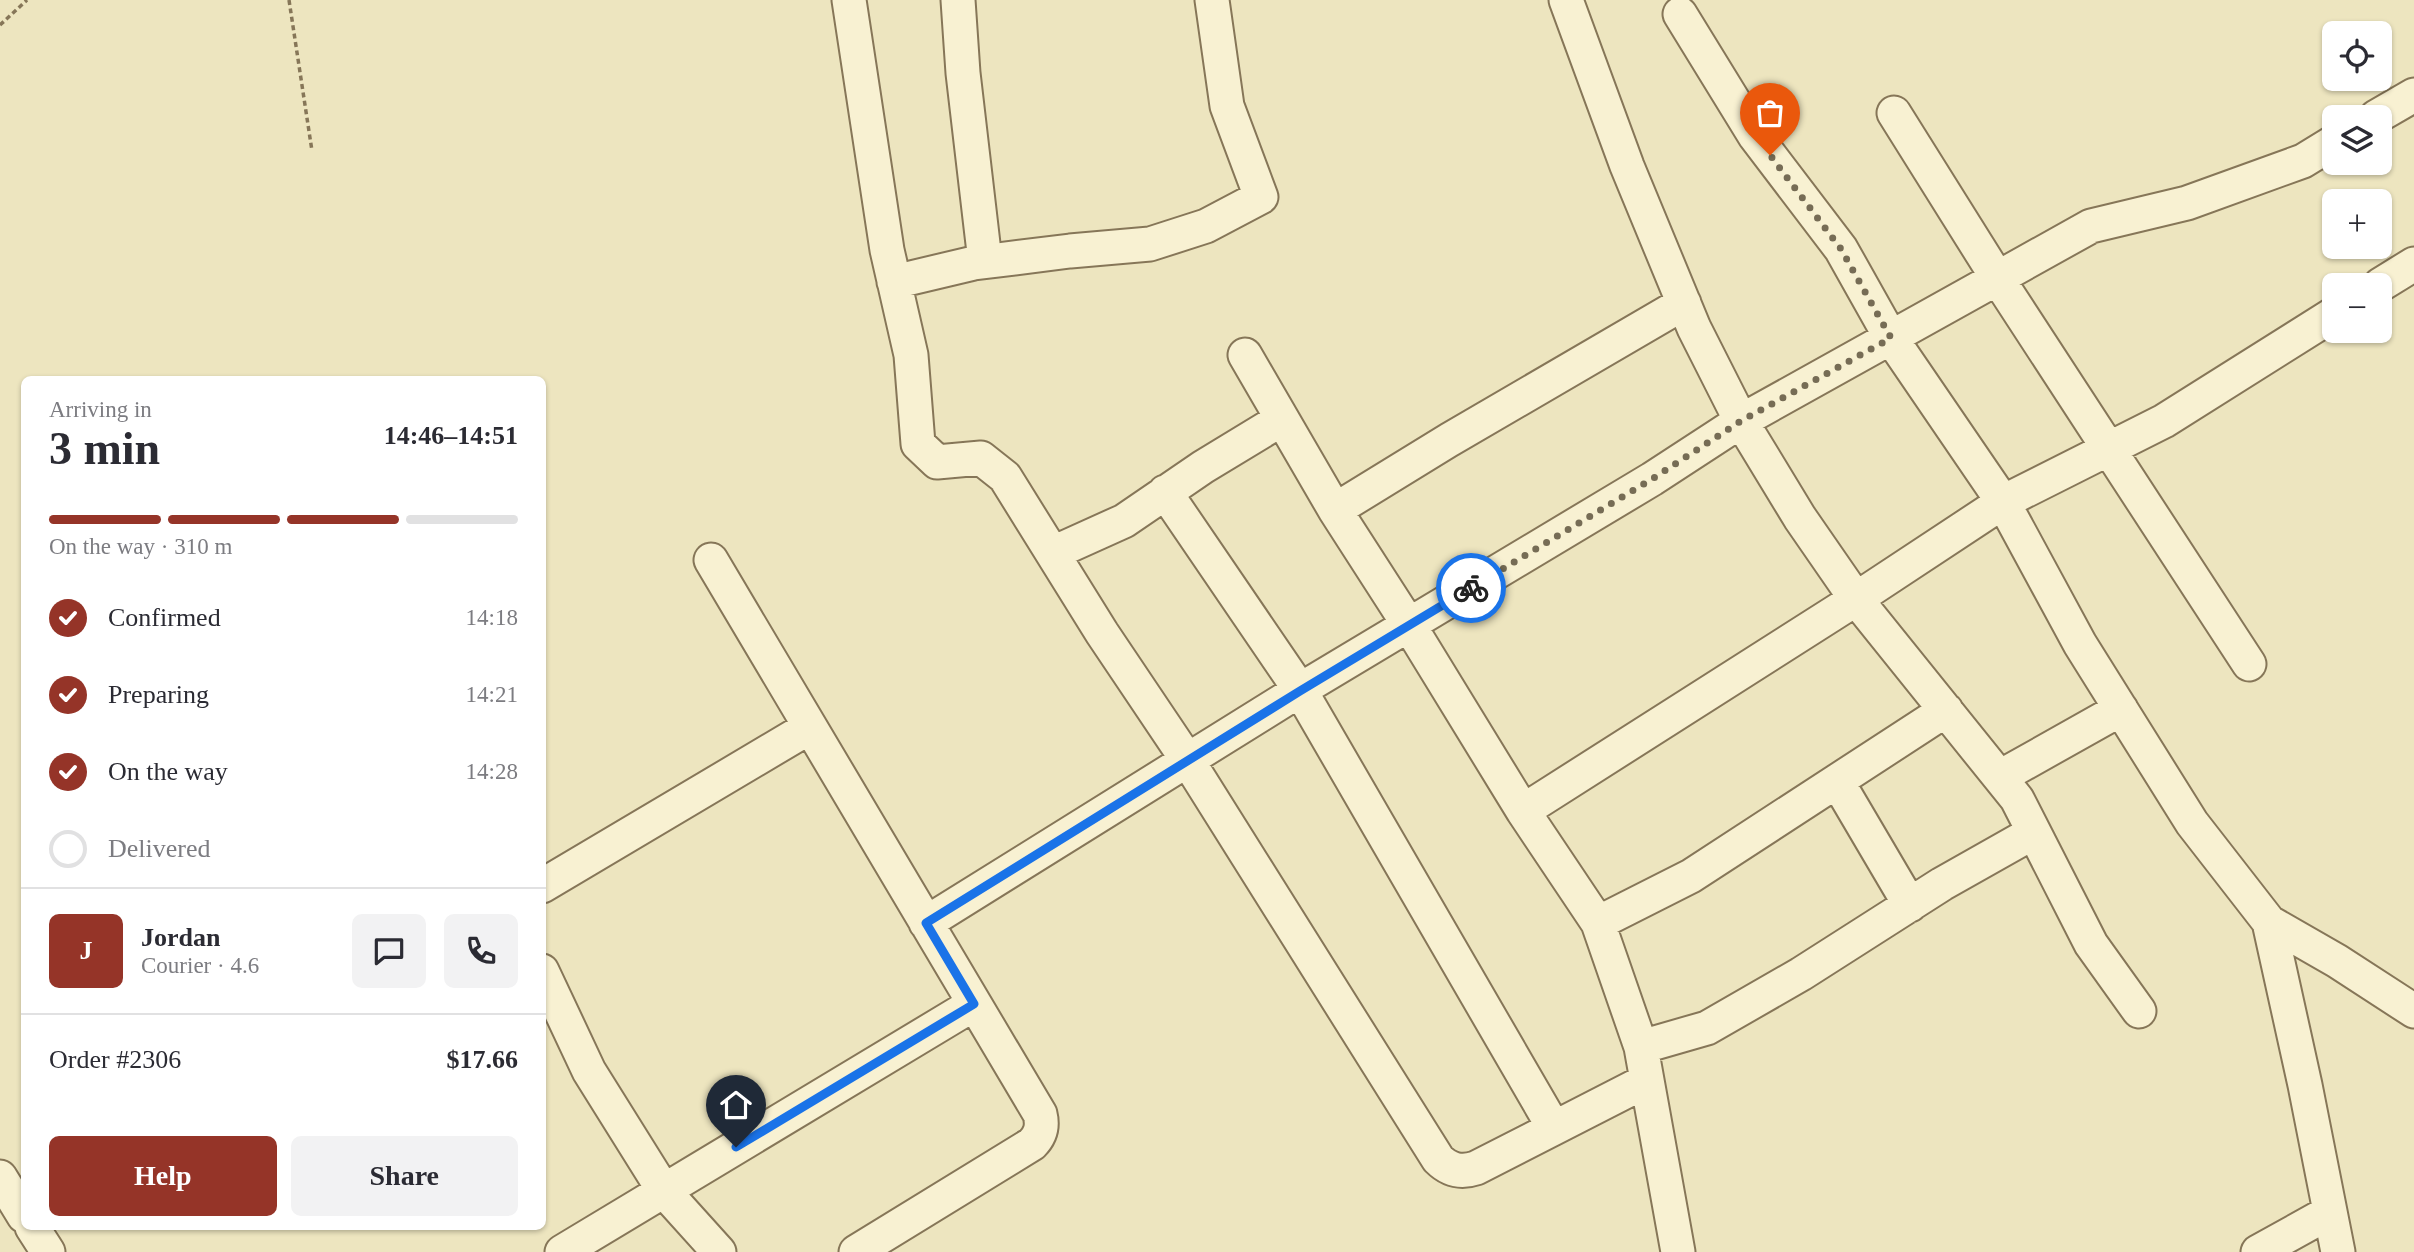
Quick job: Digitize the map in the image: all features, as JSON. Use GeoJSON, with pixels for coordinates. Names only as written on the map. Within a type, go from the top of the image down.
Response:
{"type":"FeatureCollection","features":[{"type":"Feature","properties":{"kind":"street"},"geometry":{"type":"LineString","coordinates":[[849,0],[887,250],[911,355],[918,443],[937,462],[981,458],[1005,477],[1188,761],[1435,1154],[1444,1165],[1468,1171],[1646,1081]]}},
{"type":"Feature","properties":{"kind":"street"},"geometry":{"type":"LineString","coordinates":[[958,0],[963,73],[985,261]]}},
{"type":"Feature","properties":{"kind":"street"},"geometry":{"type":"LineString","coordinates":[[894,282],[985,261],[1150,244],[1206,226],[1261,197],[1227,106],[1212,0]]}},
{"type":"Feature","properties":{"kind":"street"},"geometry":{"type":"LineString","coordinates":[[1566,0],[1627,166],[1684,303],[1741,421],[1800,518],[1856,599],[2017,799],[2091,944],[2139,1011]]}},
{"type":"Feature","properties":{"kind":"street"},"geometry":{"type":"LineString","coordinates":[[1680,14],[1755,136],[1841,249],[1891,338],[2003,502],[2080,644],[2192,823],[2269,922],[2337,961],[2414,1011]]}},
{"type":"Feature","properties":{"kind":"street"},"geometry":{"type":"LineString","coordinates":[[2392,108],[2414,95]]}},
{"type":"Feature","properties":{"kind":"street"},"geometry":{"type":"LineString","coordinates":[[1894,113],[1998,279],[2249,664]]}},
{"type":"Feature","properties":{"kind":"street"},"geometry":{"type":"LineString","coordinates":[[926,923],[1300,691],[1652,479],[1741,421],[2091,226],[2187,203],[2303,161],[2322,149]]}},
{"type":"Feature","properties":{"kind":"street"},"geometry":{"type":"LineString","coordinates":[[2392,278],[2414,264]]}},
{"type":"Feature","properties":{"kind":"street"},"geometry":{"type":"LineString","coordinates":[[1335,510],[1684,303]]}},
{"type":"Feature","properties":{"kind":"street"},"geometry":{"type":"LineString","coordinates":[[1523,811],[2003,502],[2164,421],[2322,322]]}},
{"type":"Feature","properties":{"kind":"street"},"geometry":{"type":"LineString","coordinates":[[1245,355],[1335,510],[1523,811],[1598,923],[1641,1047],[1678,1252]]}},
{"type":"Feature","properties":{"kind":"street"},"geometry":{"type":"LineString","coordinates":[[1052,553],[1124,521],[1165,492],[1282,419]]}},
{"type":"Feature","properties":{"kind":"street"},"geometry":{"type":"LineString","coordinates":[[1165,492],[1300,691],[1554,1128]]}},
{"type":"Feature","properties":{"kind":"street"},"geometry":{"type":"LineString","coordinates":[[710,560],[1040,1114],[1042,1122],[1038,1138],[1032,1144],[856,1252]]}},
{"type":"Feature","properties":{"kind":"street"},"geometry":{"type":"LineString","coordinates":[[2000,777],[2121,709]]}},
{"type":"Feature","properties":{"kind":"street"},"geometry":{"type":"LineString","coordinates":[[1598,923],[1691,876],[1946,710]]}},
{"type":"Feature","properties":{"kind":"street"},"geometry":{"type":"LineString","coordinates":[[546,884],[810,727]]}},
{"type":"Feature","properties":{"kind":"street"},"geometry":{"type":"LineString","coordinates":[[1837,781],[1910,905]]}},
{"type":"Feature","properties":{"kind":"street"},"geometry":{"type":"LineString","coordinates":[[1641,1047],[1707,1028],[2034,832]]}},
{"type":"Feature","properties":{"kind":"street"},"geometry":{"type":"LineString","coordinates":[[2269,922],[2338,1252]]}},
{"type":"Feature","properties":{"kind":"street"},"geometry":{"type":"LineString","coordinates":[[546,980],[589,1071],[664,1191],[719,1252]]}},
{"type":"Feature","properties":{"kind":"street"},"geometry":{"type":"LineString","coordinates":[[562,1252],[974,1004]]}},
{"type":"Feature","properties":{"kind":"street"},"geometry":{"type":"LineString","coordinates":[[2258,1252],[2330,1212]]}},
{"type":"Feature","properties":{"kind":"street"},"geometry":{"type":"LineString","coordinates":[[33,1230],[48,1252]]}},
{"type":"Feature","properties":{"kind":"path"},"geometry":{"type":"LineString","coordinates":[[0,25],[27,0]]}},
{"type":"Feature","properties":{"kind":"path"},"geometry":{"type":"LineString","coordinates":[[289,0],[312,151]]}},
{"type":"Feature","properties":{"kind":"way so far"},"geometry":{"type":"LineString","coordinates":[[1471,588],[1652,479],[1741,421],[1891,338],[1841,249],[1770,155]]}},
{"type":"Feature","properties":{"kind":"route"},"geometry":{"type":"LineString","coordinates":[[736,1147],[974,1004],[926,923],[1471,588]]}}]}
